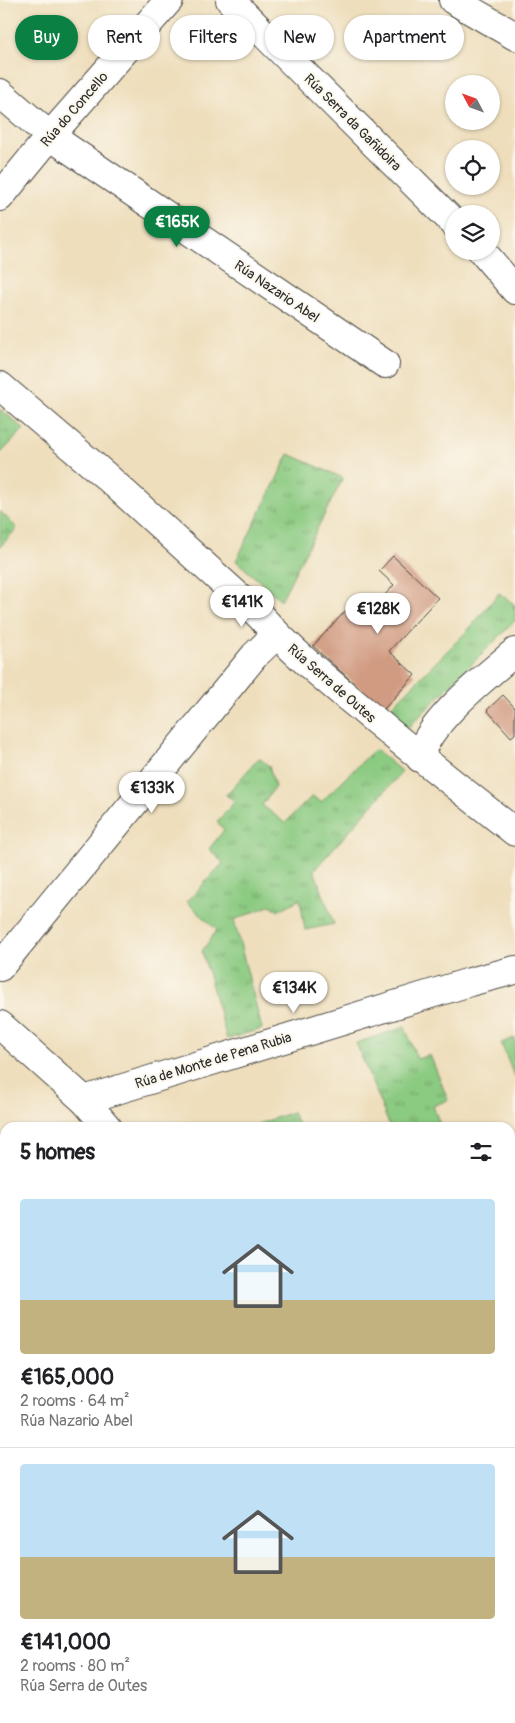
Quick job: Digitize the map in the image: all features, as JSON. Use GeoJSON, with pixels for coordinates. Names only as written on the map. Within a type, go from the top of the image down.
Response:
{"type":"FeatureCollection","features":[{"type":"Feature","properties":{"kind":"street","name":"Rúa do Concello"},"geometry":{"type":"LineString","coordinates":[[0,196],[169,0]]}},
{"type":"Feature","properties":{"kind":"street","name":"Rúa Serra da Gañidoira"},"geometry":{"type":"LineString","coordinates":[[230,0],[445,214]]}},
{"type":"Feature","properties":{"kind":"street"},"geometry":{"type":"LineString","coordinates":[[453,0],[515,36]]}},
{"type":"Feature","properties":{"kind":"street","name":"Rúa Nazario Abel"},"geometry":{"type":"LineString","coordinates":[[0,93],[50,136],[385,364]]}},
{"type":"Feature","properties":{"kind":"street"},"geometry":{"type":"LineString","coordinates":[[490,260],[515,290]]}},
{"type":"Feature","properties":{"kind":"street","name":"Rúa Serra de Outes"},"geometry":{"type":"LineString","coordinates":[[0,386],[107,477],[260,616],[276,635],[337,689],[420,758],[515,832]]}},
{"type":"Feature","properties":{"kind":"street"},"geometry":{"type":"LineString","coordinates":[[0,966],[255,655],[276,635]]}},
{"type":"Feature","properties":{"kind":"street"},"geometry":{"type":"LineString","coordinates":[[420,758],[422,748],[443,718],[469,691],[515,652]]}},
{"type":"Feature","properties":{"kind":"street","name":"Rúa de Monte de Pena Rubia"},"geometry":{"type":"LineString","coordinates":[[84,1100],[470,982],[515,970]]}},
{"type":"Feature","properties":{"kind":"street"},"geometry":{"type":"LineString","coordinates":[[0,1025],[84,1100],[103,1122]]}},
{"type":"Feature","properties":{"kind":"green space"},"geometry":{"type":"Polygon","coordinates":[[[0,409],[24,429],[0,454],[0,409]]]}},
{"type":"Feature","properties":{"kind":"green space"},"geometry":{"type":"Polygon","coordinates":[[[289,454],[343,478],[281,600],[236,561],[289,454]]]}},
{"type":"Feature","properties":{"kind":"green space"},"geometry":{"type":"Polygon","coordinates":[[[0,511],[17,528],[0,547],[0,511]]]}},
{"type":"Feature","properties":{"kind":"green space"},"geometry":{"type":"Polygon","coordinates":[[[499,593],[515,605],[515,621],[409,727],[399,724],[385,713],[469,629],[499,593]]]}},
{"type":"Feature","properties":{"kind":"green space"},"geometry":{"type":"Polygon","coordinates":[[[375,749],[402,772],[314,870],[334,924],[305,930],[300,899],[278,911],[271,905],[234,920],[262,1029],[227,1039],[202,951],[217,930],[187,902],[223,863],[209,849],[224,830],[217,822],[235,801],[226,795],[259,758],[269,766],[275,787],[262,805],[285,823],[312,796],[321,802],[375,749]]]}},
{"type":"Feature","properties":{"kind":"green space"},"geometry":{"type":"Polygon","coordinates":[[[405,1027],[417,1059],[430,1055],[448,1100],[433,1106],[439,1122],[388,1122],[356,1043],[405,1027]]]}},
{"type":"Feature","properties":{"kind":"green space"},"geometry":{"type":"Polygon","coordinates":[[[515,1038],[515,1075],[514,1076],[501,1043],[515,1038]]]}},
{"type":"Feature","properties":{"kind":"green space"},"geometry":{"type":"Polygon","coordinates":[[[293,1112],[297,1122],[264,1122],[293,1112]]]}},
{"type":"Feature","properties":{"kind":"building"},"geometry":{"type":"Polygon","coordinates":[[[393,556],[438,598],[389,651],[415,675],[383,710],[313,646],[361,594],[375,606],[394,585],[379,571],[393,556]]]}},
{"type":"Feature","properties":{"kind":"building"},"geometry":{"type":"Polygon","coordinates":[[[503,695],[515,708],[515,734],[511,737],[487,710],[503,695]]]}}]}
